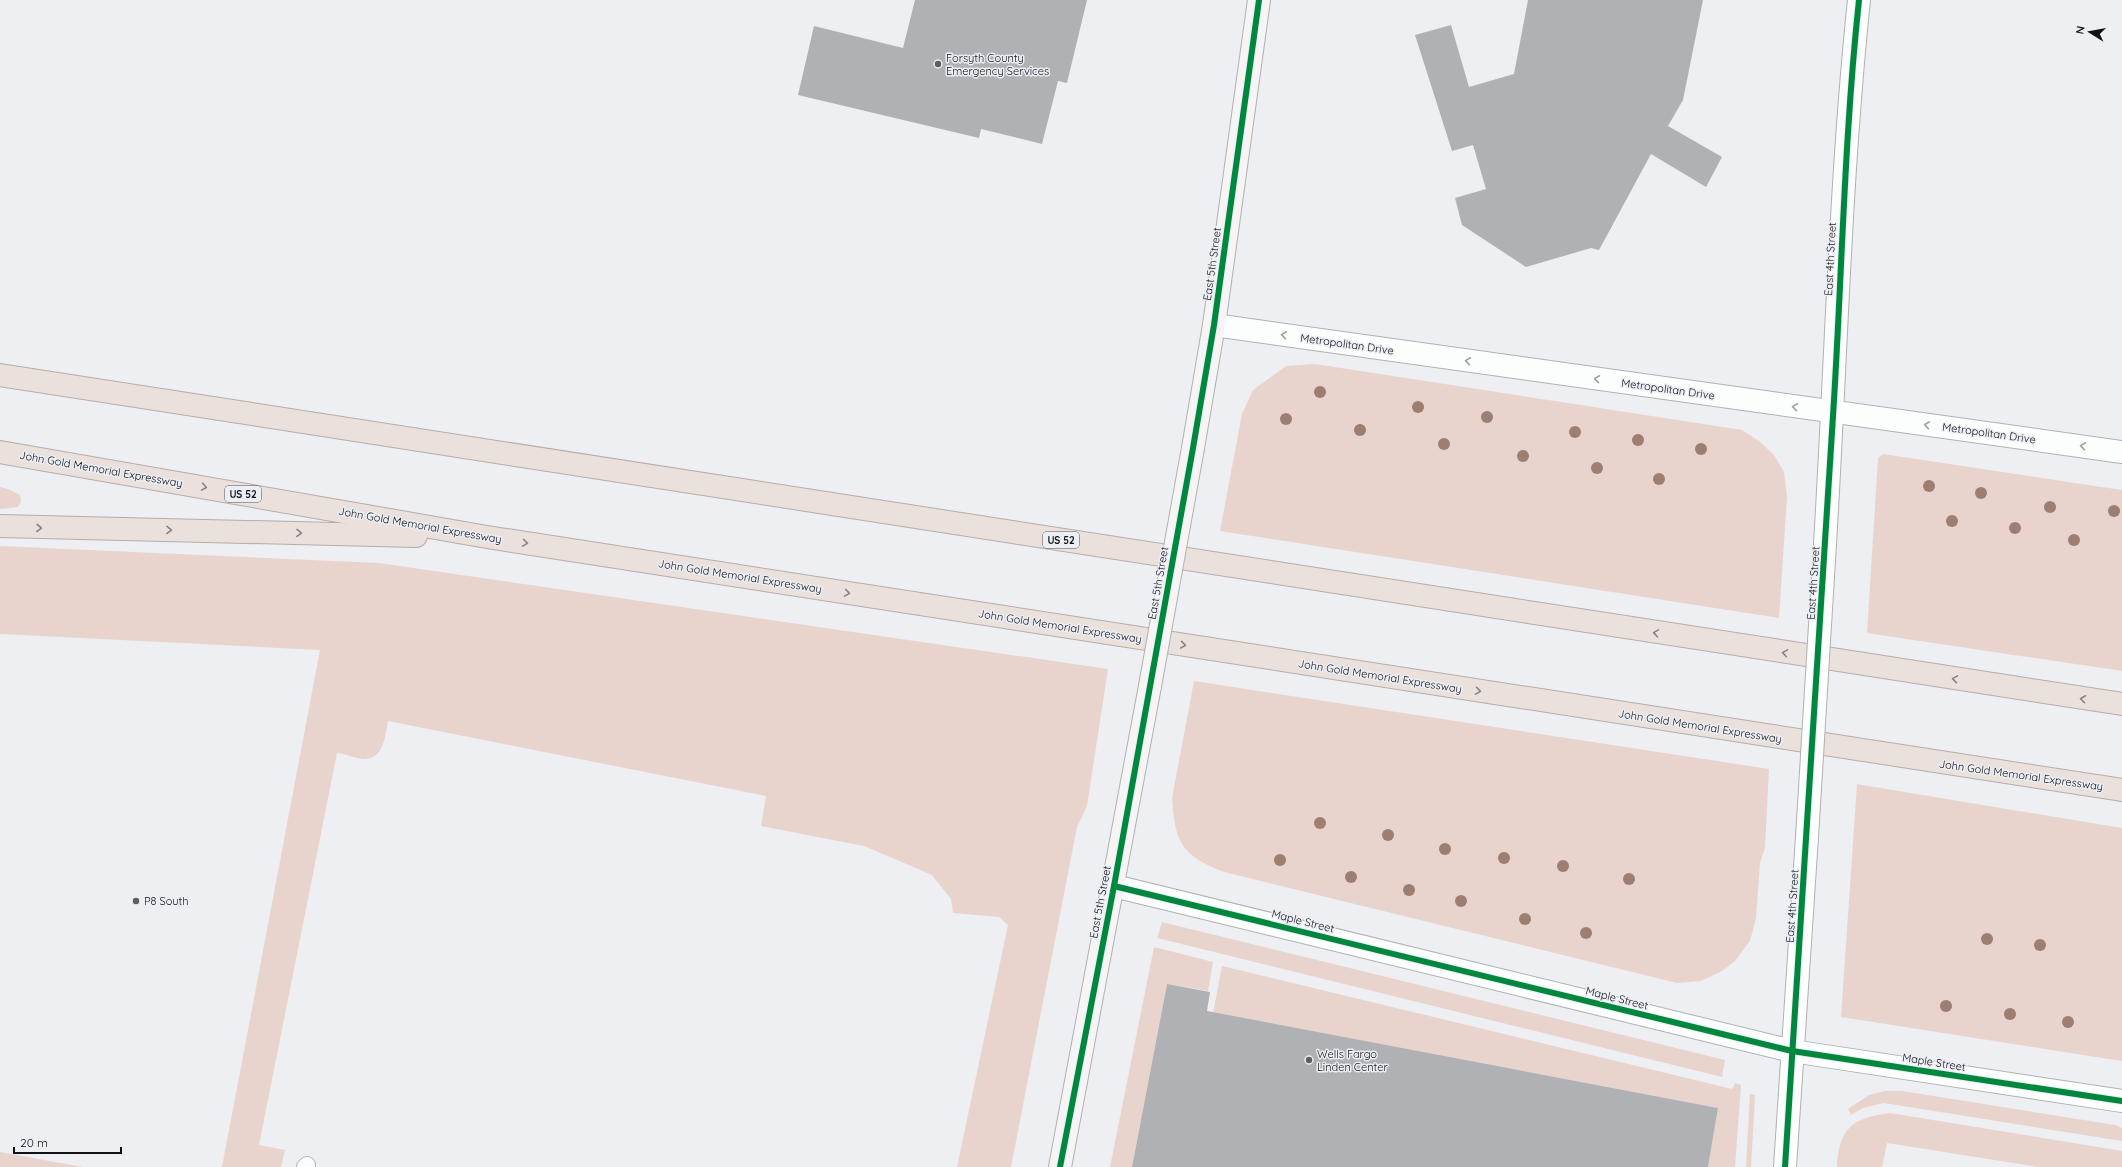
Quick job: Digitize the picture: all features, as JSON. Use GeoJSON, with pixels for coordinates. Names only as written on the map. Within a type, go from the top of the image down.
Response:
{"type":"FeatureCollection","features":[{"type":"Feature","properties":{"kind":"highway","name":"US 52"},"geometry":{"type":"LineString","coordinates":[[0,375],[2122,704]]}},
{"type":"Feature","properties":{"kind":"highway","name":"John Gold Memorial Expressway"},"geometry":{"type":"LineString","coordinates":[[0,452],[487,537],[2122,790]]}},
{"type":"Feature","properties":{"kind":"highway"},"geometry":{"type":"LineString","coordinates":[[0,526],[487,537]]}},
{"type":"Feature","properties":{"kind":"main road","name":"East 5th Street"},"geometry":{"type":"LineString","coordinates":[[1060,1167],[1114,886],[1214,325],[1259,0]]}},
{"type":"Feature","properties":{"kind":"street","name":"East 4th Street"},"geometry":{"type":"LineString","coordinates":[[1785,1167],[1834,412],[1843,194],[1859,0]]}},
{"type":"Feature","properties":{"kind":"street","name":"Metropolitan Drive"},"geometry":{"type":"LineString","coordinates":[[1214,325],[2122,452]]}},
{"type":"Feature","properties":{"kind":"street","name":"Maple Street"},"geometry":{"type":"LineString","coordinates":[[1114,886],[1792,1051],[2122,1101]]}},
{"type":"Feature","properties":{"kind":"shaded area"},"geometry":{"type":"Polygon","coordinates":[[[1315,364],[1742,430],[1759,441],[1774,455],[1784,472],[1787,497],[1779,618],[1220,531],[1242,414],[1253,390],[1286,366],[1315,364]]]}},
{"type":"Feature","properties":{"kind":"shaded area"},"geometry":{"type":"Polygon","coordinates":[[[1883,454],[2122,490],[2122,671],[1867,633],[1878,458],[1883,454]]]}},
{"type":"Feature","properties":{"kind":"shaded area"},"geometry":{"type":"Polygon","coordinates":[[[0,487],[20,495],[21,502],[18,507],[0,509],[0,487]]]}},
{"type":"Feature","properties":{"kind":"shaded area"},"geometry":{"type":"Polygon","coordinates":[[[0,546],[379,563],[1108,669],[1087,806],[1077,827],[1011,1167],[957,1167],[1008,925],[999,917],[953,913],[951,899],[932,875],[864,846],[761,826],[766,796],[388,721],[383,744],[377,754],[372,758],[362,759],[337,753],[259,1145],[285,1150],[281,1167],[222,1167],[320,650],[0,634],[0,546]]]}},
{"type":"Feature","properties":{"kind":"shaded area"},"geometry":{"type":"Polygon","coordinates":[[[1194,681],[1769,769],[1765,848],[1760,863],[1756,918],[1750,941],[1735,961],[1722,971],[1701,981],[1677,983],[1224,872],[1210,866],[1199,860],[1183,846],[1175,826],[1173,813],[1172,798],[1194,681]]]}},
{"type":"Feature","properties":{"kind":"shaded area"},"geometry":{"type":"Polygon","coordinates":[[[1857,784],[2122,828],[2122,1061],[1841,1017],[1857,784]]]}},
{"type":"Feature","properties":{"kind":"shaded area"},"geometry":{"type":"Polygon","coordinates":[[[1162,922],[1725,1060],[1722,1077],[1157,938],[1162,922]]]}},
{"type":"Feature","properties":{"kind":"shaded area"},"geometry":{"type":"Polygon","coordinates":[[[1154,947],[1213,962],[1208,991],[1167,984],[1132,1167],[1110,1167],[1154,947]]]}},
{"type":"Feature","properties":{"kind":"shaded area"},"geometry":{"type":"Polygon","coordinates":[[[1222,966],[1732,1089],[1735,1083],[1741,1085],[1735,1167],[1708,1167],[1718,1108],[1213,1013],[1222,966]]]}},
{"type":"Feature","properties":{"kind":"shaded area"},"geometry":{"type":"Polygon","coordinates":[[[1885,1091],[1902,1091],[2115,1125],[2122,1128],[2122,1141],[1884,1103],[1863,1108],[1851,1115],[1848,1109],[1869,1095],[1885,1091]]]}},
{"type":"Feature","properties":{"kind":"shaded area"},"geometry":{"type":"Polygon","coordinates":[[[1750,1094],[1755,1095],[1751,1167],[1746,1167],[1750,1094]]]}},
{"type":"Feature","properties":{"kind":"shaded area"},"geometry":{"type":"Polygon","coordinates":[[[1890,1113],[2122,1151],[2122,1167],[2038,1167],[1887,1143],[1882,1167],[1837,1167],[1841,1143],[1850,1127],[1866,1118],[1890,1113]]]}},
{"type":"Feature","properties":{"kind":"shaded area"},"geometry":{"type":"Polygon","coordinates":[[[0,1152],[83,1167],[0,1167],[0,1152]]]}},
{"type":"Feature","properties":{"kind":"building","name":"Forsyth County Emergency Services"},"geometry":{"type":"Polygon","coordinates":[[[915,0],[1087,0],[1067,83],[1058,81],[1042,144],[981,129],[979,138],[798,95],[814,26],[903,48],[915,0]]]}},
{"type":"Feature","properties":{"kind":"building"},"geometry":{"type":"Polygon","coordinates":[[[1528,0],[1703,0],[1683,100],[1668,126],[1722,157],[1706,187],[1651,154],[1599,250],[1591,248],[1526,267],[1462,225],[1455,198],[1486,189],[1473,145],[1452,151],[1415,35],[1451,25],[1469,87],[1514,74],[1528,0]]]}},
{"type":"Feature","properties":{"kind":"building","name":"Wells Fargo Linden Center"},"geometry":{"type":"Polygon","coordinates":[[[1167,984],[1210,992],[1207,1011],[1718,1108],[1708,1167],[1132,1167],[1167,984]]]}},
{"type":"Feature","properties":{"kind":"cycle path"},"geometry":{"type":"LineString","coordinates":[[1060,1167],[1114,886],[1214,325],[1259,0]]}},
{"type":"Feature","properties":{"kind":"cycle path"},"geometry":{"type":"LineString","coordinates":[[1785,1167],[1833,416],[1850,104],[1859,0]]}},
{"type":"Feature","properties":{"kind":"cycle path"},"geometry":{"type":"LineString","coordinates":[[1114,886],[1792,1051],[2122,1101]]}},
{"type":"Feature","properties":{"kind":"place","name":"Forsyth County Emergency Services"},"geometry":{"type":"Point","coordinates":[938,64]}},
{"type":"Feature","properties":{"kind":"place","name":"P8 South"},"geometry":{"type":"Point","coordinates":[136,901]}},
{"type":"Feature","properties":{"kind":"place","name":"Wells Fargo Linden Center"},"geometry":{"type":"Point","coordinates":[1309,1060]}}]}
